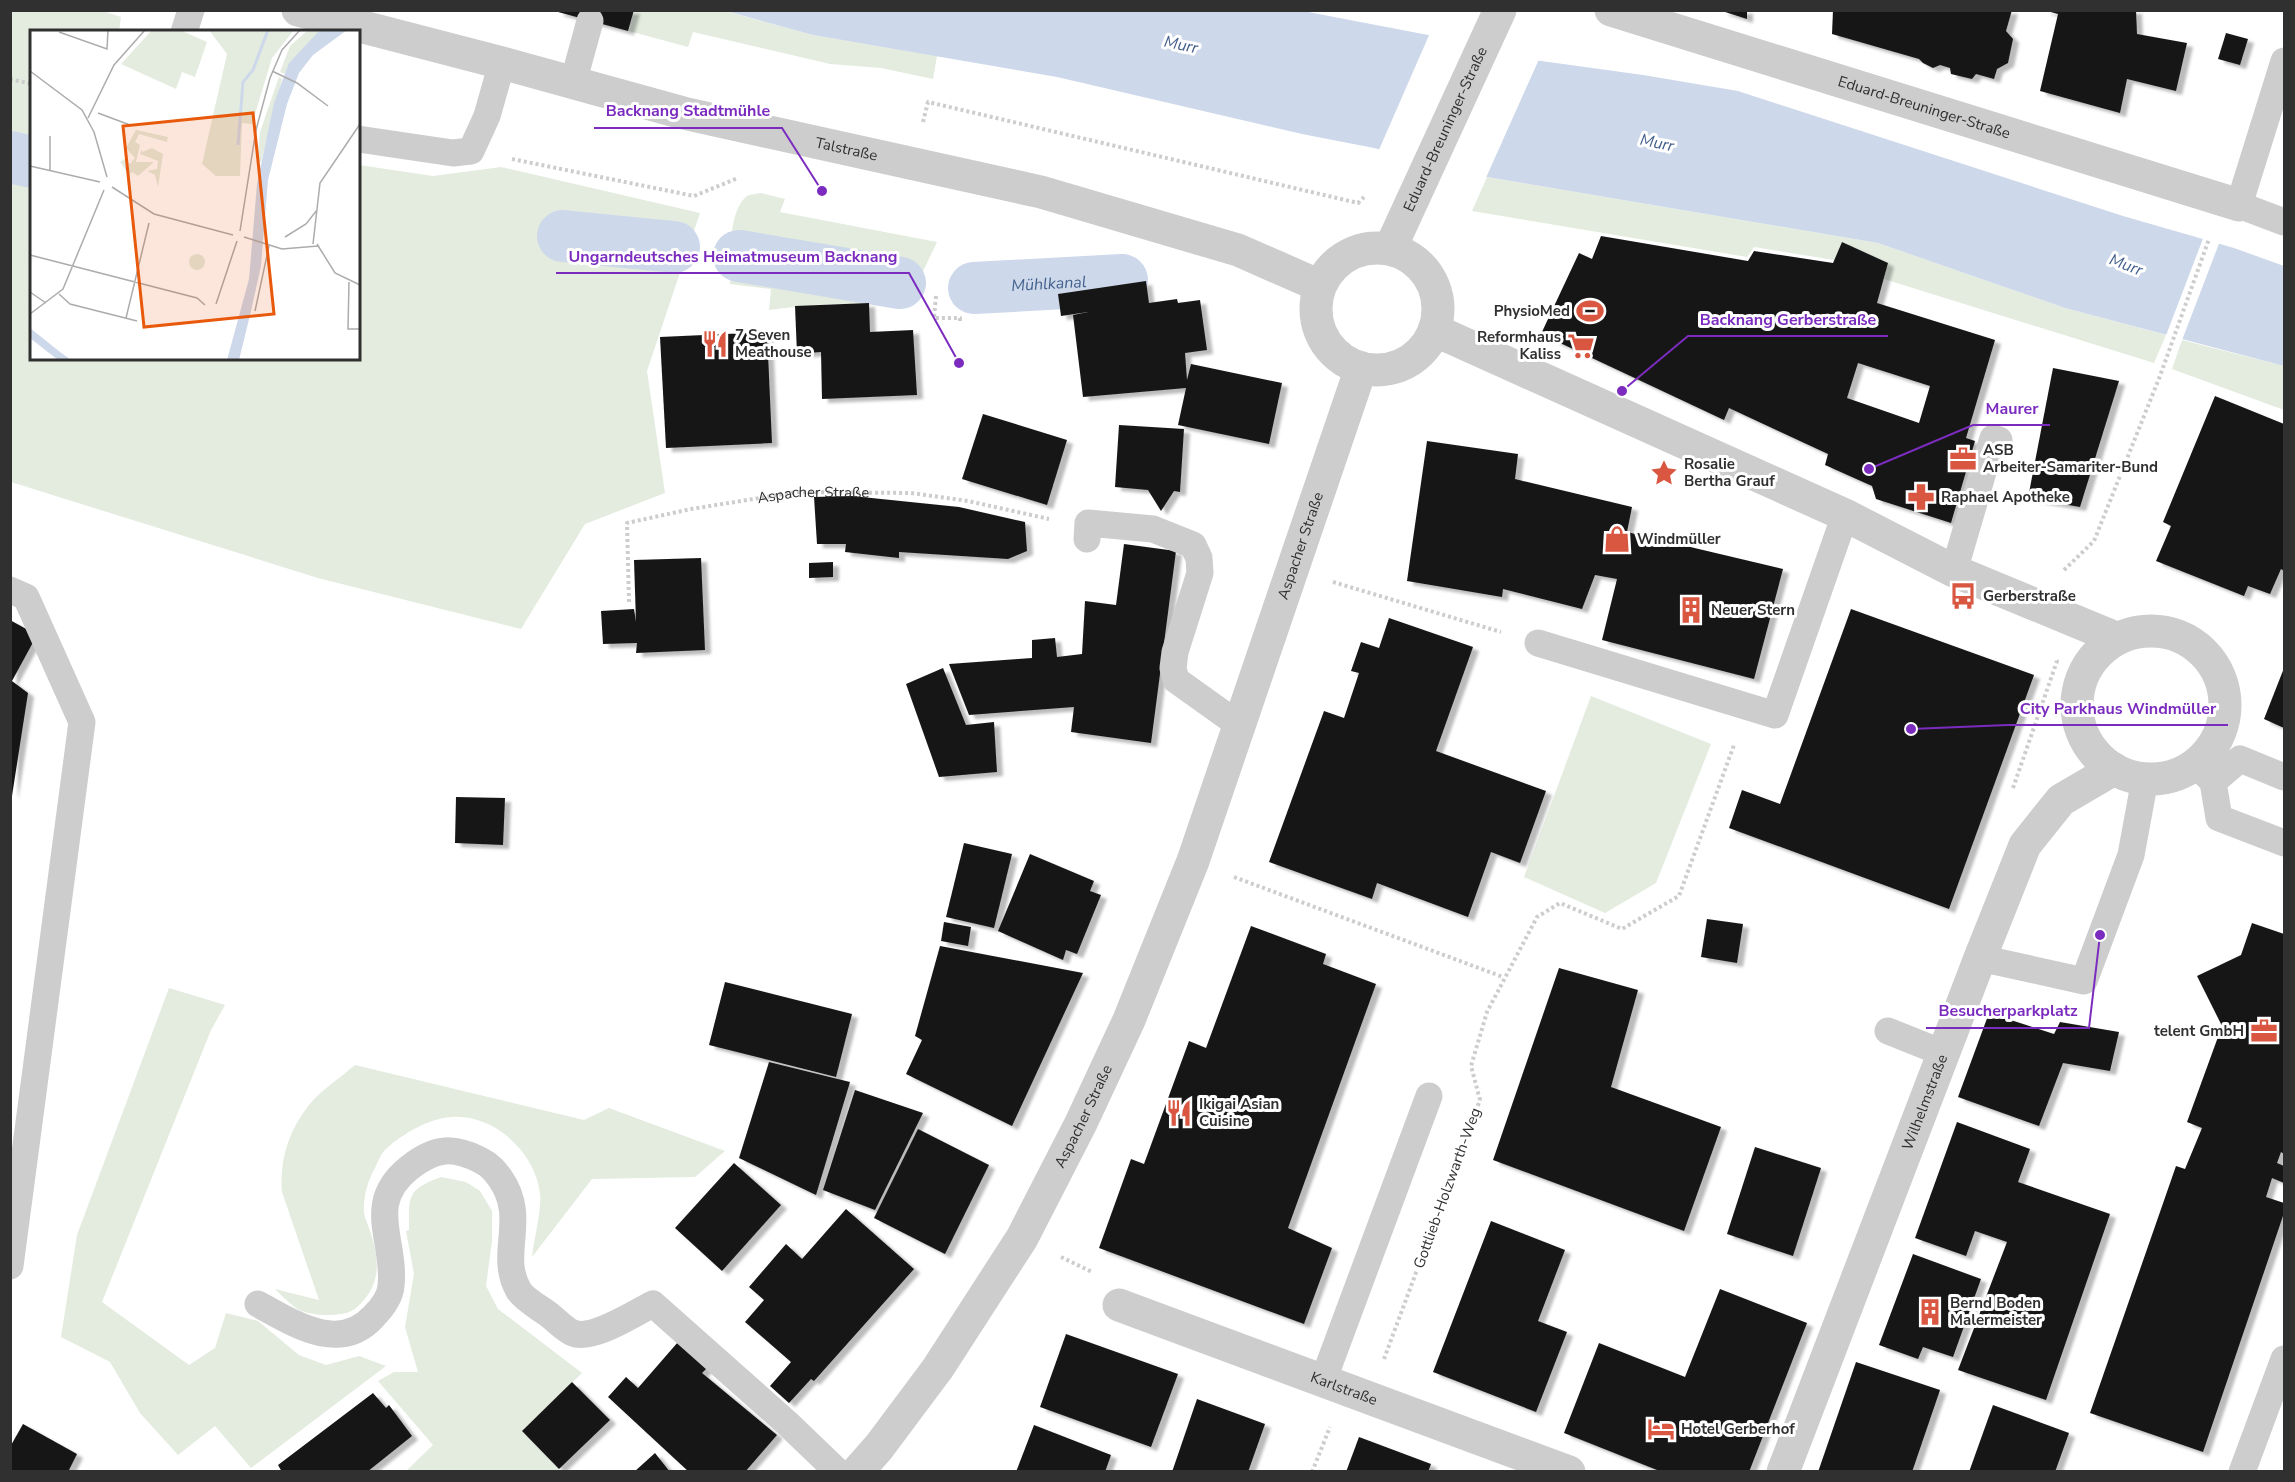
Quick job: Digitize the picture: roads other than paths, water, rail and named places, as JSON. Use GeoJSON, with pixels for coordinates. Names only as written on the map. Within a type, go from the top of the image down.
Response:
{"type":"FeatureCollection","features":[{"type":"Feature","properties":{"kind":"street","name":"Talstraße"},"geometry":{"type":"LineString","coordinates":[[298,10],[683,113],[1041,192],[1238,250],[1320,286]]}},
{"type":"Feature","properties":{"kind":"street","name":"Eduard-Breuninger-Straße"},"geometry":{"type":"LineString","coordinates":[[1390,249],[1500,10]]}},
{"type":"Feature","properties":{"kind":"street","name":"Eduard-Breuninger-Straße"},"geometry":{"type":"LineString","coordinates":[[1611,10],[2239,205]]}},
{"type":"Feature","properties":{"kind":"street"},"geometry":{"type":"LineString","coordinates":[[1375,247],[1390,249],[1405,254],[1418,263],[1429,278],[1436,295],[1437,312],[1434,330],[1426,346],[1413,358],[1396,367],[1378,370],[1361,368],[1345,361],[1332,350],[1323,337],[1317,320],[1316,303],[1320,286],[1329,271],[1342,259],[1358,250],[1375,247]]}},
{"type":"Feature","properties":{"kind":"street"},"geometry":{"type":"LineString","coordinates":[[1434,330],[1845,515],[1954,572],[2116,638]]}},
{"type":"Feature","properties":{"kind":"street","name":"Aspacher Straße"},"geometry":{"type":"LineString","coordinates":[[857,1472],[879,1447],[938,1368],[1022,1238],[1081,1123],[1129,1020],[1193,861],[1361,368]]}},
{"type":"Feature","properties":{"kind":"street"},"geometry":{"type":"LineString","coordinates":[[2140,630],[2164,631],[2188,639],[2207,654],[2220,675],[2226,699],[2223,724],[2204,773],[2145,779],[2129,776],[2100,759],[2088,746],[2078,720],[2076,700],[2080,681],[2092,659],[2116,638],[2140,630]]}},
{"type":"Feature","properties":{"kind":"street","name":"Wilhelmstraße"},"geometry":{"type":"LineString","coordinates":[[1783,1472],[2025,845],[2061,800],[2114,769]]}},
{"type":"Feature","properties":{"kind":"street","name":"Karlstraße"},"geometry":{"type":"LineString","coordinates":[[1119,1305],[1569,1472]]}},
{"type":"Feature","properties":{"kind":"lane"},"geometry":{"type":"LineString","coordinates":[[185,30],[191,10]]}},
{"type":"Feature","properties":{"kind":"lane"},"geometry":{"type":"LineString","coordinates":[[573,83],[590,21]]}},
{"type":"Feature","properties":{"kind":"lane"},"geometry":{"type":"LineString","coordinates":[[2284,61],[2239,205],[2284,222]]}},
{"type":"Feature","properties":{"kind":"lane"},"geometry":{"type":"LineString","coordinates":[[360,139],[453,153],[471,151],[487,116],[502,63]]}},
{"type":"Feature","properties":{"kind":"lane"},"geometry":{"type":"LineString","coordinates":[[1954,572],[1992,438],[1999,440]]}},
{"type":"Feature","properties":{"kind":"lane"},"geometry":{"type":"LineString","coordinates":[[1538,643],[1775,715],[1845,515]]}},
{"type":"Feature","properties":{"kind":"lane"},"geometry":{"type":"LineString","coordinates":[[1088,531],[1153,529],[1192,545],[1199,558],[1200,573],[1174,652],[1173,668],[1176,680],[1239,725]]}},
{"type":"Feature","properties":{"kind":"lane"},"geometry":{"type":"LineString","coordinates":[[10,590],[26,597],[82,723],[10,1266]]}},
{"type":"Feature","properties":{"kind":"lane"},"geometry":{"type":"LineString","coordinates":[[2284,777],[2240,759],[2204,773],[2219,819],[2284,843]]}},
{"type":"Feature","properties":{"kind":"lane"},"geometry":{"type":"LineString","coordinates":[[1980,958],[2084,981],[2131,855],[2145,779]]}},
{"type":"Feature","properties":{"kind":"lane"},"geometry":{"type":"LineString","coordinates":[[1888,1031],[1943,1053]]}},
{"type":"Feature","properties":{"kind":"lane"},"geometry":{"type":"LineString","coordinates":[[1323,1381],[1429,1096]]}},
{"type":"Feature","properties":{"kind":"lane"},"geometry":{"type":"LineString","coordinates":[[258,1304],[309,1332],[350,1333],[368,1323],[382,1308],[391,1289],[391,1263],[384,1212],[388,1191],[402,1174],[422,1158],[445,1151],[469,1155],[490,1165],[504,1184],[513,1203],[514,1230],[510,1262],[520,1292],[573,1333],[593,1334],[653,1304],[838,1472]]}},
{"type":"Feature","properties":{"kind":"lane"},"geometry":{"type":"LineString","coordinates":[[2242,1472],[2284,1359]]}},
{"type":"Feature","properties":{"kind":"water","name":"Murr"},"geometry":{"type":"Polygon","coordinates":[[[726,11],[1303,11],[1428,35],[1534,60],[1738,91],[2123,216],[2234,248],[2284,266],[2284,366],[2065,308],[1878,243],[1487,177],[1374,148],[1302,134],[1057,77],[813,35],[726,11]]]}},
{"type":"Feature","properties":{"kind":"waterway","name":"Mühlkanal"},"geometry":{"type":"LineString","coordinates":[[10,157],[30,162]]}},
{"type":"Feature","properties":{"kind":"waterway","name":"Mühlkanal"},"geometry":{"type":"LineString","coordinates":[[563,236],[674,247]]}},
{"type":"Feature","properties":{"kind":"waterway","name":"Mühlkanal"},"geometry":{"type":"LineString","coordinates":[[739,256],[900,283]]}},
{"type":"Feature","properties":{"kind":"waterway","name":"Mühlkanal"},"geometry":{"type":"LineString","coordinates":[[974,288],[1122,280]]}},
{"type":"Feature","properties":{"kind":"place","name":"Backnang Stadtmühle"},"geometry":{"type":"Point","coordinates":[822,191]}},
{"type":"Feature","properties":{"kind":"place","name":"PhysioMed"},"geometry":{"type":"Point","coordinates":[1590,311]}},
{"type":"Feature","properties":{"kind":"place","name":"7 Seven Meathouse"},"geometry":{"type":"Point","coordinates":[715,344]}},
{"type":"Feature","properties":{"kind":"place","name":"Reformhaus Kaliss"},"geometry":{"type":"Point","coordinates":[1581,346]}},
{"type":"Feature","properties":{"kind":"place","name":"Ungarndeutsches Heimatmuseum Backnang"},"geometry":{"type":"Point","coordinates":[959,363]}},
{"type":"Feature","properties":{"kind":"place","name":"Backnang Gerberstraße"},"geometry":{"type":"Point","coordinates":[1622,391]}},
{"type":"Feature","properties":{"kind":"place","name":"ASB Arbeiter-Samariter-Bund"},"geometry":{"type":"Point","coordinates":[1963,459]}},
{"type":"Feature","properties":{"kind":"place","name":"Maurer"},"geometry":{"type":"Point","coordinates":[1869,469]}},
{"type":"Feature","properties":{"kind":"place","name":"Rosalie Bertha Grauf"},"geometry":{"type":"Point","coordinates":[1664,473]}},
{"type":"Feature","properties":{"kind":"place","name":"Raphael Apotheke"},"geometry":{"type":"Point","coordinates":[1921,497]}},
{"type":"Feature","properties":{"kind":"place","name":"Windmüller"},"geometry":{"type":"Point","coordinates":[1617,539]}},
{"type":"Feature","properties":{"kind":"place","name":"Gerberstraße"},"geometry":{"type":"Point","coordinates":[1963,596]}},
{"type":"Feature","properties":{"kind":"place","name":"Neuer Stern"},"geometry":{"type":"Point","coordinates":[1691,610]}},
{"type":"Feature","properties":{"kind":"place","name":"City Parkhaus Windmüller"},"geometry":{"type":"Point","coordinates":[1911,729]}},
{"type":"Feature","properties":{"kind":"place","name":"Besucherparkplatz"},"geometry":{"type":"Point","coordinates":[2100,935]}},
{"type":"Feature","properties":{"kind":"place","name":"telent GmbH"},"geometry":{"type":"Point","coordinates":[2264,1031]}},
{"type":"Feature","properties":{"kind":"place","name":"Ikigai Asian Cuisine"},"geometry":{"type":"Point","coordinates":[1179,1113]}},
{"type":"Feature","properties":{"kind":"place","name":"Bernd Boden Malermeister"},"geometry":{"type":"Point","coordinates":[1930,1312]}},
{"type":"Feature","properties":{"kind":"place","name":"Hotel Gerberhof"},"geometry":{"type":"Point","coordinates":[1661,1429]}}]}
